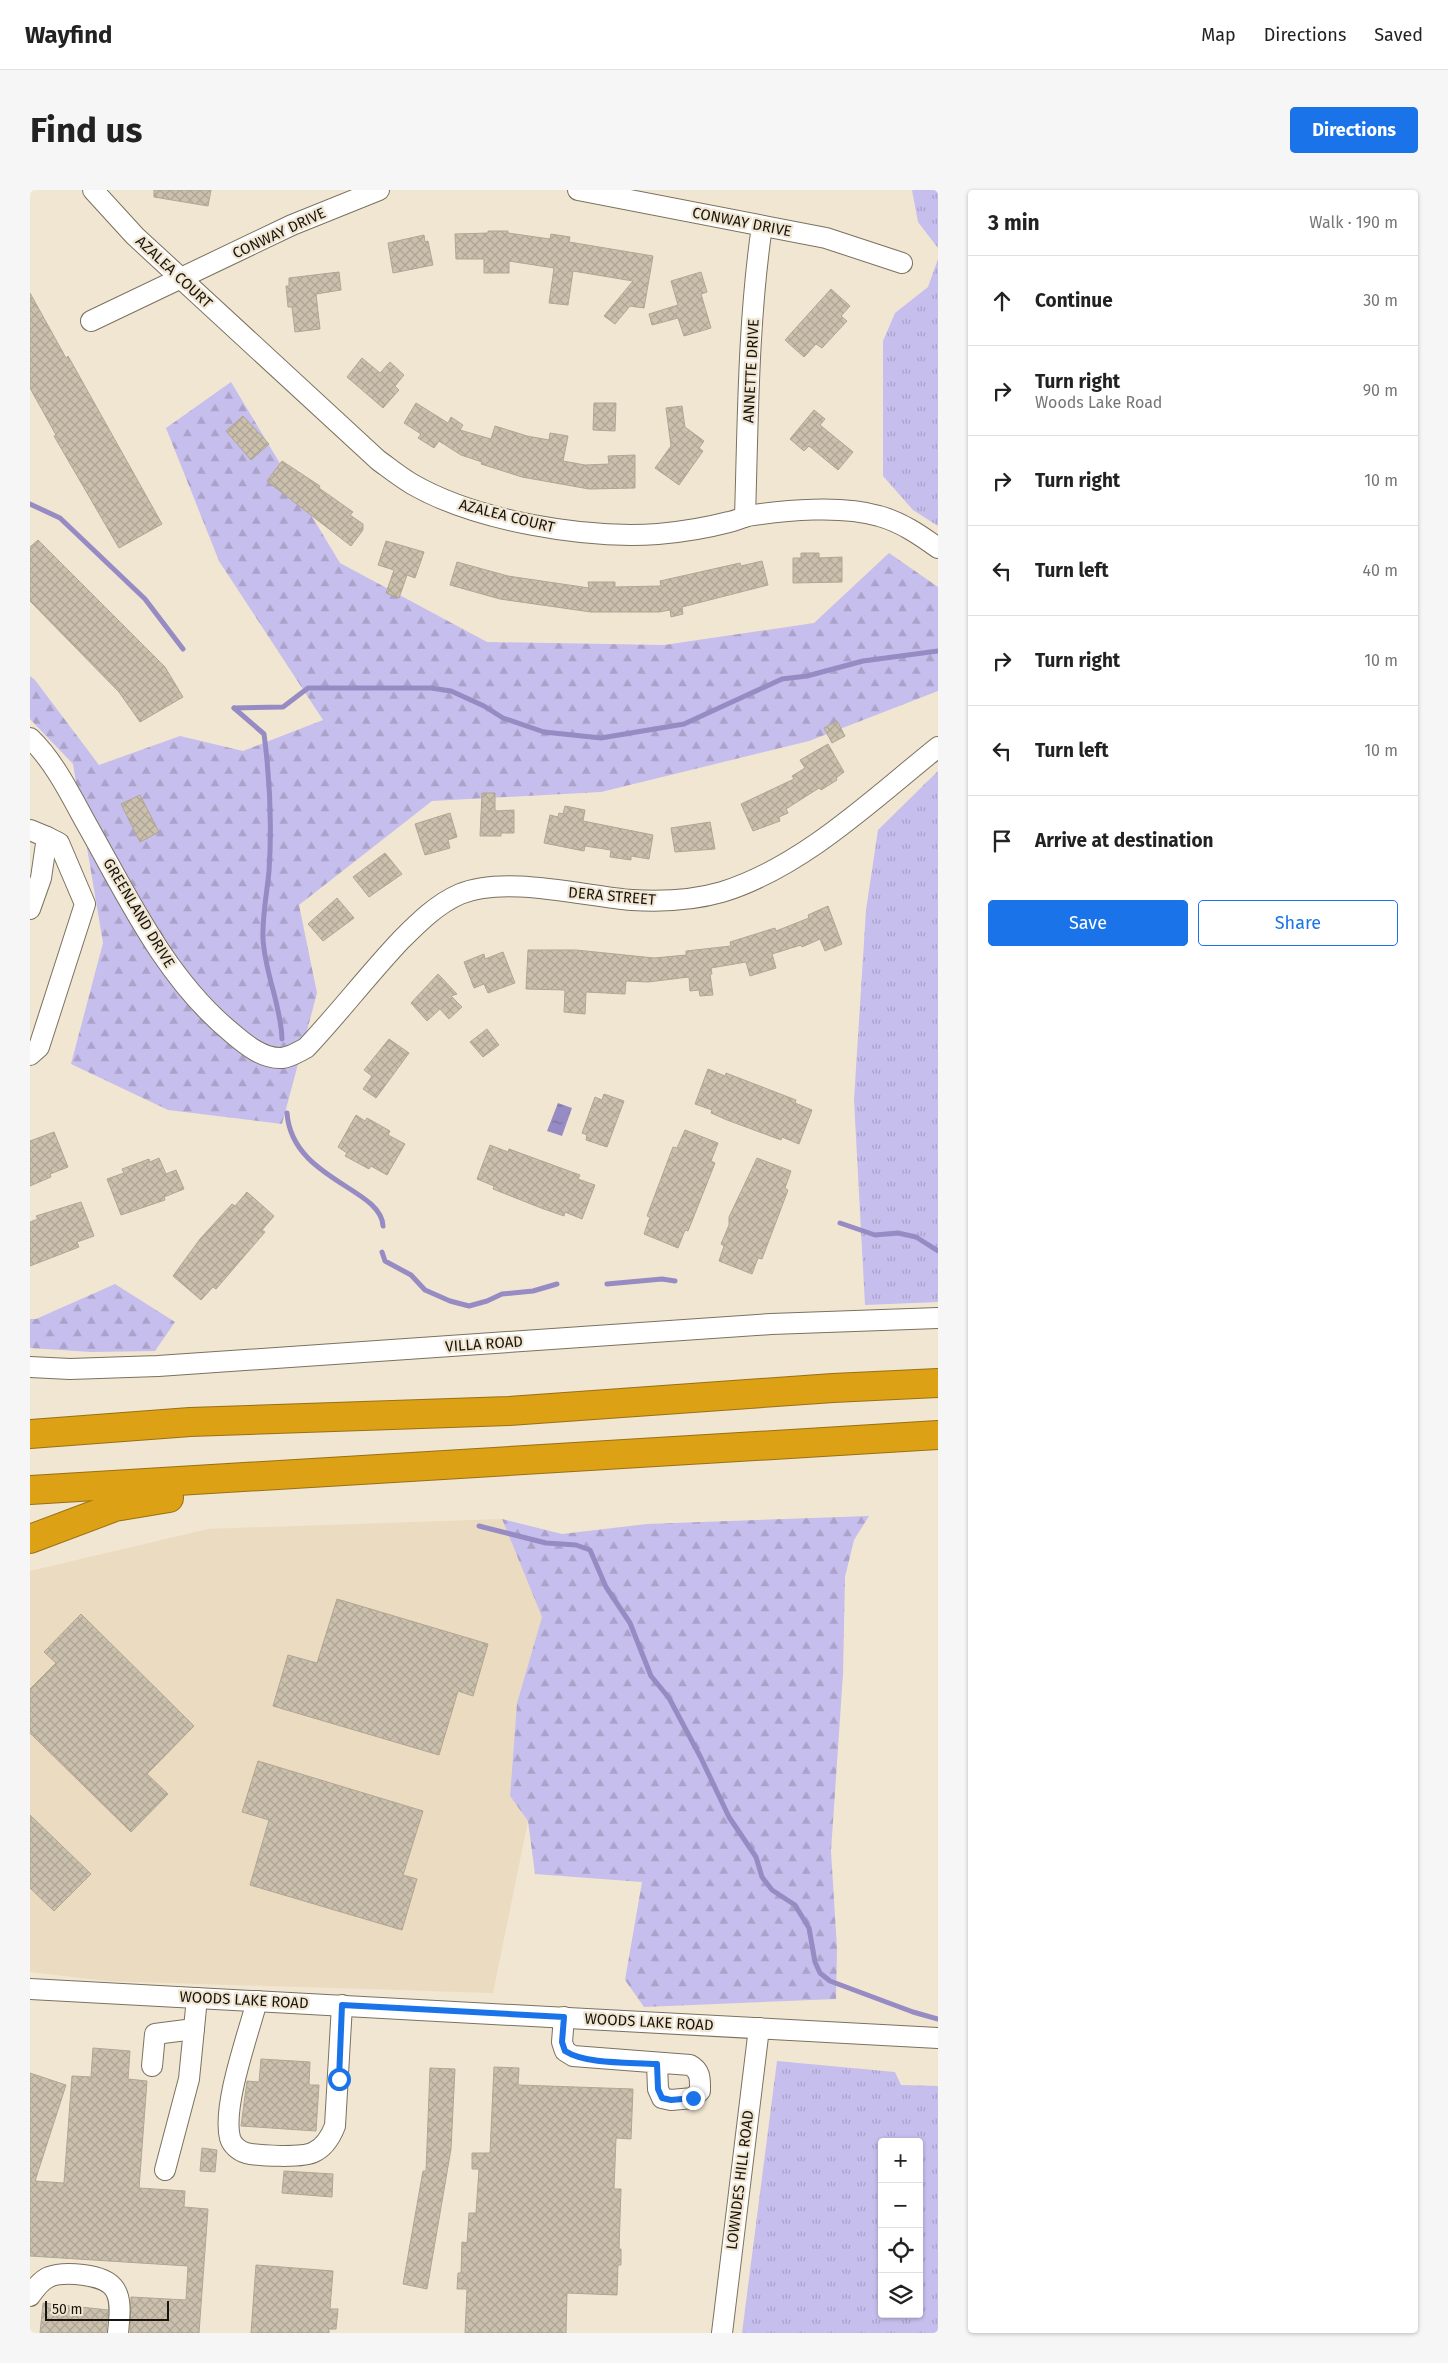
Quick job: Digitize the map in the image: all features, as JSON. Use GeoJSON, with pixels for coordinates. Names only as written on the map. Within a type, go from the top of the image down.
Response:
{"type":"FeatureCollection","features":[{"type":"Feature","properties":{"kind":"highway"},"geometry":{"type":"LineString","coordinates":[[30,1434],[190,1422],[509,1411],[833,1388],[938,1383]]}},
{"type":"Feature","properties":{"kind":"highway"},"geometry":{"type":"LineString","coordinates":[[30,1418],[190,1422]]}},
{"type":"Feature","properties":{"kind":"highway"},"geometry":{"type":"LineString","coordinates":[[30,1490],[938,1436]]}},
{"type":"Feature","properties":{"kind":"highway"},"geometry":{"type":"LineString","coordinates":[[30,1539],[115,1507],[318,1474]]}},
{"type":"Feature","properties":{"kind":"street","name":"AZALEA COURT"},"geometry":{"type":"LineString","coordinates":[[94,190],[135,236],[378,460],[412,484],[450,502],[485,513],[573,532],[620,535],[659,534],[792,510],[860,511],[880,516],[908,527],[938,548]]}},
{"type":"Feature","properties":{"kind":"street","name":"CONWAY DRIVE"},"geometry":{"type":"LineString","coordinates":[[91,321],[292,225],[379,190]]}},
{"type":"Feature","properties":{"kind":"street","name":"CONWAY DRIVE"},"geometry":{"type":"LineString","coordinates":[[578,190],[826,238],[902,263]]}},
{"type":"Feature","properties":{"kind":"street","name":"ANNETTE DRIVE"},"geometry":{"type":"LineString","coordinates":[[745,517],[752,340],[757,262],[762,226]]}},
{"type":"Feature","properties":{"kind":"street","name":"GREENLAND DRIVE"},"geometry":{"type":"LineString","coordinates":[[30,738],[50,762],[67,789],[152,941],[199,1002],[245,1044],[267,1056],[282,1058],[306,1048]]}},
{"type":"Feature","properties":{"kind":"street","name":"DERA STREET"},"geometry":{"type":"LineString","coordinates":[[306,1048],[374,968],[420,921],[440,904],[461,894],[482,888],[504,885],[634,900],[673,901],[722,892],[761,876],[795,857],[832,832],[938,748]]}},
{"type":"Feature","properties":{"kind":"street"},"geometry":{"type":"LineString","coordinates":[[30,909],[41,878],[38,834],[59,843],[85,904],[39,1047],[30,1055]]}},
{"type":"Feature","properties":{"kind":"street","name":"VILLA ROAD"},"geometry":{"type":"LineString","coordinates":[[30,1367],[70,1369],[158,1366],[771,1324],[938,1318]]}},
{"type":"Feature","properties":{"kind":"street","name":"WOODS LAKE ROAD"},"geometry":{"type":"LineString","coordinates":[[30,1989],[938,2038]]}},
{"type":"Feature","properties":{"kind":"street"},"geometry":{"type":"LineString","coordinates":[[165,2170],[189,2079],[197,1998]]}},
{"type":"Feature","properties":{"kind":"street"},"geometry":{"type":"LineString","coordinates":[[257,2001],[230,2101],[228,2121],[231,2140],[237,2149],[246,2153],[295,2155],[314,2153],[329,2139],[335,2126],[342,2005]]}},
{"type":"Feature","properties":{"kind":"street"},"geometry":{"type":"LineString","coordinates":[[564,2017],[562,2042],[565,2051],[573,2056],[657,2064]]}},
{"type":"Feature","properties":{"kind":"street","name":"LOWNDES HILL ROAD"},"geometry":{"type":"LineString","coordinates":[[722,2333],[759,2028]]}},
{"type":"Feature","properties":{"kind":"street"},"geometry":{"type":"LineString","coordinates":[[152,2066],[155,2034],[194,2029]]}},
{"type":"Feature","properties":{"kind":"street"},"geometry":{"type":"LineString","coordinates":[[30,2296],[39,2284],[50,2277],[76,2275],[100,2278],[114,2287],[119,2301],[118,2333]]}},
{"type":"Feature","properties":{"kind":"shaded area"},"geometry":{"type":"Polygon","coordinates":[[[502,1519],[542,1617],[517,1703],[510,1796],[528,1821],[493,1993],[107,1981],[30,1972],[30,1571],[208,1529],[502,1519]]]}},
{"type":"Feature","properties":{"kind":"green space"},"geometry":{"type":"Polygon","coordinates":[[[912,190],[938,190],[938,248],[918,222],[912,190]]]}},
{"type":"Feature","properties":{"kind":"green space"},"geometry":{"type":"Polygon","coordinates":[[[938,259],[938,526],[913,510],[883,476],[883,341],[895,313],[928,287],[938,259]]]}},
{"type":"Feature","properties":{"kind":"green space"},"geometry":{"type":"Polygon","coordinates":[[[231,382],[340,563],[487,642],[664,645],[814,623],[889,553],[938,587],[938,691],[809,741],[601,792],[432,801],[299,905],[317,993],[282,1124],[168,1110],[71,1064],[103,943],[73,764],[30,719],[30,676],[35,680],[99,765],[180,736],[243,751],[323,720],[219,561],[166,428],[231,382]]]}},
{"type":"Feature","properties":{"kind":"green space"},"geometry":{"type":"Polygon","coordinates":[[[938,771],[938,1302],[865,1305],[854,1100],[866,910],[878,830],[938,771]]]}},
{"type":"Feature","properties":{"kind":"green space"},"geometry":{"type":"Polygon","coordinates":[[[115,1284],[175,1322],[155,1351],[91,1352],[30,1348],[30,1319],[36,1319],[115,1284]]]}},
{"type":"Feature","properties":{"kind":"green space"},"geometry":{"type":"Polygon","coordinates":[[[869,1516],[854,1540],[845,1577],[843,1674],[831,1851],[837,1949],[836,1999],[644,2007],[625,1980],[642,1882],[535,1874],[528,1821],[510,1796],[517,1703],[542,1617],[502,1519],[562,1534],[647,1524],[869,1516]]]}},
{"type":"Feature","properties":{"kind":"green space"},"geometry":{"type":"Polygon","coordinates":[[[777,2061],[895,2072],[901,2085],[938,2086],[938,2333],[742,2333],[777,2061]]]}},
{"type":"Feature","properties":{"kind":"water"},"geometry":{"type":"Polygon","coordinates":[[[558,1103],[572,1108],[562,1136],[547,1131],[558,1103]]]}},
{"type":"Feature","properties":{"kind":"building"},"geometry":{"type":"Polygon","coordinates":[[[154,190],[211,190],[208,206],[154,197],[154,190]]]}},
{"type":"Feature","properties":{"kind":"building"},"geometry":{"type":"Polygon","coordinates":[[[488,231],[508,231],[508,233],[550,239],[551,234],[570,237],[569,242],[653,256],[644,308],[630,306],[615,324],[604,316],[633,281],[573,271],[568,305],[549,303],[554,268],[509,261],[509,273],[484,273],[484,259],[456,259],[455,234],[488,233],[488,231]]]}},
{"type":"Feature","properties":{"kind":"building"},"geometry":{"type":"Polygon","coordinates":[[[424,235],[425,242],[428,241],[433,265],[393,273],[388,243],[424,235]]]}},
{"type":"Feature","properties":{"kind":"building"},"geometry":{"type":"Polygon","coordinates":[[[339,272],[341,290],[316,294],[320,329],[295,332],[292,307],[288,307],[286,286],[289,286],[289,278],[339,272]]]}},
{"type":"Feature","properties":{"kind":"building"},"geometry":{"type":"Polygon","coordinates":[[[701,272],[707,292],[701,294],[711,328],[684,336],[678,318],[652,325],[649,314],[678,305],[671,281],[701,272]]]}},
{"type":"Feature","properties":{"kind":"building"},"geometry":{"type":"Polygon","coordinates":[[[831,289],[850,306],[841,316],[847,321],[822,348],[816,344],[804,357],[785,340],[831,289]]]}},
{"type":"Feature","properties":{"kind":"building"},"geometry":{"type":"Polygon","coordinates":[[[30,293],[66,358],[68,356],[162,524],[119,548],[54,436],[56,435],[30,388],[30,293]]]}},
{"type":"Feature","properties":{"kind":"building"},"geometry":{"type":"Polygon","coordinates":[[[362,358],[380,373],[390,362],[404,375],[395,386],[399,390],[383,408],[347,377],[362,358]]]}},
{"type":"Feature","properties":{"kind":"building"},"geometry":{"type":"Polygon","coordinates":[[[416,403],[448,423],[451,417],[463,425],[460,430],[491,439],[495,426],[527,436],[549,440],[550,433],[568,436],[563,461],[585,465],[609,464],[608,456],[635,455],[635,488],[589,489],[522,477],[481,464],[482,462],[461,455],[439,441],[434,448],[418,438],[421,434],[404,423],[416,403]]]}},
{"type":"Feature","properties":{"kind":"building"},"geometry":{"type":"Polygon","coordinates":[[[594,403],[616,403],[615,431],[593,430],[594,403]]]}},
{"type":"Feature","properties":{"kind":"building"},"geometry":{"type":"Polygon","coordinates":[[[682,406],[685,427],[704,441],[699,448],[703,451],[679,485],[655,468],[671,446],[666,408],[682,406]]]}},
{"type":"Feature","properties":{"kind":"building"},"geometry":{"type":"Polygon","coordinates":[[[814,410],[825,419],[820,425],[853,452],[838,470],[809,446],[804,451],[790,439],[814,410]]]}},
{"type":"Feature","properties":{"kind":"building"},"geometry":{"type":"Polygon","coordinates":[[[243,416],[269,444],[251,460],[226,431],[243,416]]]}},
{"type":"Feature","properties":{"kind":"building"},"geometry":{"type":"Polygon","coordinates":[[[282,461],[320,486],[319,488],[353,512],[350,515],[363,524],[363,530],[351,546],[267,481],[282,461]]]}},
{"type":"Feature","properties":{"kind":"building"},"geometry":{"type":"Polygon","coordinates":[[[38,540],[165,667],[183,697],[140,722],[119,692],[30,601],[30,547],[38,540]]]}},
{"type":"Feature","properties":{"kind":"building"},"geometry":{"type":"Polygon","coordinates":[[[386,541],[424,552],[415,578],[407,575],[399,598],[386,593],[394,570],[378,565],[386,541]]]}},
{"type":"Feature","properties":{"kind":"building"},"geometry":{"type":"Polygon","coordinates":[[[801,553],[819,553],[819,558],[842,557],[842,582],[793,583],[793,558],[801,558],[801,553]]]}},
{"type":"Feature","properties":{"kind":"building"},"geometry":{"type":"Polygon","coordinates":[[[762,561],[768,585],[682,607],[683,614],[671,617],[670,610],[659,612],[591,612],[500,599],[450,585],[457,562],[508,576],[589,588],[588,582],[615,582],[615,587],[661,586],[660,581],[740,563],[741,566],[762,561]]]}},
{"type":"Feature","properties":{"kind":"building"},"geometry":{"type":"Polygon","coordinates":[[[837,721],[845,736],[832,743],[824,728],[837,721]]]}},
{"type":"Feature","properties":{"kind":"building"},"geometry":{"type":"Polygon","coordinates":[[[828,744],[844,772],[836,778],[837,780],[821,790],[819,788],[786,809],[788,813],[779,817],[780,821],[753,831],[741,804],[794,779],[792,776],[805,768],[800,760],[828,744]]]}},
{"type":"Feature","properties":{"kind":"building"},"geometry":{"type":"Polygon","coordinates":[[[482,793],[495,793],[495,811],[514,810],[514,833],[501,833],[501,836],[480,836],[482,793]]]}},
{"type":"Feature","properties":{"kind":"building"},"geometry":{"type":"Polygon","coordinates":[[[140,795],[159,832],[140,842],[121,804],[140,795]]]}},
{"type":"Feature","properties":{"kind":"building"},"geometry":{"type":"Polygon","coordinates":[[[565,806],[585,810],[583,821],[653,835],[649,859],[631,856],[631,860],[610,857],[611,850],[585,846],[584,851],[544,843],[550,815],[558,817],[559,813],[563,814],[565,806]]]}},
{"type":"Feature","properties":{"kind":"building"},"geometry":{"type":"Polygon","coordinates":[[[450,813],[457,837],[448,840],[450,848],[425,855],[415,824],[450,813]]]}},
{"type":"Feature","properties":{"kind":"building"},"geometry":{"type":"Polygon","coordinates":[[[710,822],[715,849],[675,852],[671,828],[710,822]]]}},
{"type":"Feature","properties":{"kind":"building"},"geometry":{"type":"Polygon","coordinates":[[[385,853],[402,874],[369,897],[353,877],[385,853]]]}},
{"type":"Feature","properties":{"kind":"building"},"geometry":{"type":"Polygon","coordinates":[[[337,898],[354,918],[323,941],[308,924],[337,898]]]}},
{"type":"Feature","properties":{"kind":"building"},"geometry":{"type":"Polygon","coordinates":[[[828,906],[842,944],[825,951],[820,939],[802,947],[801,945],[772,954],[776,968],[750,976],[746,962],[711,968],[713,995],[700,996],[699,990],[690,991],[689,977],[648,982],[626,981],[625,994],[586,992],[585,1014],[564,1012],[565,990],[526,989],[528,950],[576,950],[654,958],[686,955],[686,951],[731,946],[730,942],[775,928],[776,931],[809,918],[808,915],[828,906]]]}},
{"type":"Feature","properties":{"kind":"building"},"geometry":{"type":"Polygon","coordinates":[[[503,952],[515,983],[488,993],[484,984],[474,988],[464,962],[484,954],[485,959],[503,952]]]}},
{"type":"Feature","properties":{"kind":"building"},"geometry":{"type":"Polygon","coordinates":[[[438,974],[457,994],[451,996],[462,1007],[449,1019],[440,1009],[427,1021],[411,1003],[438,974]]]}},
{"type":"Feature","properties":{"kind":"building"},"geometry":{"type":"Polygon","coordinates":[[[487,1029],[499,1045],[483,1057],[470,1042],[487,1029]]]}},
{"type":"Feature","properties":{"kind":"building"},"geometry":{"type":"Polygon","coordinates":[[[389,1039],[409,1053],[376,1098],[363,1089],[372,1076],[364,1070],[389,1039]]]}},
{"type":"Feature","properties":{"kind":"building"},"geometry":{"type":"Polygon","coordinates":[[[708,1069],[725,1076],[726,1073],[796,1100],[795,1103],[812,1110],[799,1144],[782,1137],[781,1140],[727,1120],[711,1113],[712,1110],[695,1104],[708,1069]]]}},
{"type":"Feature","properties":{"kind":"building"},"geometry":{"type":"Polygon","coordinates":[[[604,1094],[624,1101],[607,1147],[586,1140],[587,1135],[582,1133],[595,1097],[602,1100],[604,1094]]]}},
{"type":"Feature","properties":{"kind":"building"},"geometry":{"type":"Polygon","coordinates":[[[356,1115],[365,1121],[367,1118],[390,1131],[388,1135],[405,1144],[387,1175],[371,1166],[369,1169],[345,1156],[347,1153],[338,1147],[356,1115]]]}},
{"type":"Feature","properties":{"kind":"building"},"geometry":{"type":"Polygon","coordinates":[[[685,1130],[718,1143],[711,1161],[715,1163],[688,1231],[685,1230],[678,1248],[644,1234],[650,1217],[647,1216],[673,1147],[677,1148],[685,1130]]]}},
{"type":"Feature","properties":{"kind":"building"},"geometry":{"type":"Polygon","coordinates":[[[54,1132],[68,1167],[50,1174],[51,1177],[30,1186],[30,1141],[54,1132]]]}},
{"type":"Feature","properties":{"kind":"building"},"geometry":{"type":"Polygon","coordinates":[[[490,1145],[508,1152],[509,1149],[580,1175],[578,1179],[595,1185],[582,1219],[565,1212],[564,1216],[541,1208],[493,1189],[494,1186],[477,1179],[490,1145]]]}},
{"type":"Feature","properties":{"kind":"building"},"geometry":{"type":"Polygon","coordinates":[[[159,1158],[166,1174],[176,1170],[184,1189],[164,1197],[165,1200],[121,1215],[107,1179],[124,1173],[122,1169],[149,1159],[150,1162],[159,1158]]]}},
{"type":"Feature","properties":{"kind":"building"},"geometry":{"type":"Polygon","coordinates":[[[757,1158],[791,1171],[785,1188],[788,1190],[762,1259],[758,1258],[752,1274],[719,1261],[724,1246],[721,1244],[729,1225],[729,1217],[757,1158]]]}},
{"type":"Feature","properties":{"kind":"building"},"geometry":{"type":"Polygon","coordinates":[[[247,1192],[274,1216],[262,1230],[265,1232],[216,1289],[213,1287],[201,1300],[173,1276],[200,1239],[232,1204],[235,1206],[247,1192]]]}},
{"type":"Feature","properties":{"kind":"building"},"geometry":{"type":"Polygon","coordinates":[[[81,1202],[94,1236],[77,1242],[79,1247],[30,1266],[30,1222],[38,1219],[36,1216],[81,1202]]]}},
{"type":"Feature","properties":{"kind":"building"},"geometry":{"type":"Polygon","coordinates":[[[337,1599],[488,1644],[473,1696],[458,1691],[439,1755],[273,1706],[288,1655],[317,1663],[337,1599]]]}},
{"type":"Feature","properties":{"kind":"building"},"geometry":{"type":"Polygon","coordinates":[[[81,1614],[194,1726],[147,1774],[168,1794],[131,1832],[30,1733],[30,1689],[56,1663],[44,1652],[81,1614]]]}},
{"type":"Feature","properties":{"kind":"building"},"geometry":{"type":"Polygon","coordinates":[[[258,1761],[423,1811],[403,1875],[417,1879],[402,1930],[250,1885],[269,1820],[242,1812],[258,1761]]]}},
{"type":"Feature","properties":{"kind":"building"},"geometry":{"type":"Polygon","coordinates":[[[30,1815],[91,1874],[54,1911],[30,1888],[30,1815]]]}},
{"type":"Feature","properties":{"kind":"building"},"geometry":{"type":"Polygon","coordinates":[[[93,2048],[130,2051],[128,2079],[147,2081],[139,2188],[185,2191],[184,2207],[208,2209],[199,2333],[130,2333],[131,2297],[186,2300],[188,2266],[30,2256],[30,2073],[66,2085],[35,2181],[64,2183],[72,2076],[91,2077],[93,2048]]]}},
{"type":"Feature","properties":{"kind":"building"},"geometry":{"type":"Polygon","coordinates":[[[261,2059],[310,2062],[309,2085],[319,2085],[316,2131],[241,2126],[247,2081],[259,2082],[261,2059]]]}},
{"type":"Feature","properties":{"kind":"building"},"geometry":{"type":"Polygon","coordinates":[[[494,2067],[519,2068],[518,2085],[633,2089],[631,2139],[616,2138],[614,2189],[621,2189],[619,2249],[621,2249],[621,2265],[618,2265],[617,2295],[567,2293],[566,2333],[465,2333],[467,2289],[457,2289],[458,2273],[461,2273],[462,2242],[467,2243],[469,2213],[476,2213],[479,2169],[472,2169],[472,2153],[490,2153],[494,2067]]]}},
{"type":"Feature","properties":{"kind":"building"},"geometry":{"type":"Polygon","coordinates":[[[430,2068],[455,2069],[451,2149],[427,2289],[403,2284],[423,2171],[426,2171],[430,2068]]]}},
{"type":"Feature","properties":{"kind":"building"},"geometry":{"type":"Polygon","coordinates":[[[202,2148],[217,2150],[215,2172],[200,2171],[202,2148]]]}},
{"type":"Feature","properties":{"kind":"building"},"geometry":{"type":"Polygon","coordinates":[[[284,2171],[333,2174],[332,2197],[282,2193],[284,2171]]]}},
{"type":"Feature","properties":{"kind":"building"},"geometry":{"type":"Polygon","coordinates":[[[256,2265],[333,2271],[330,2309],[338,2309],[336,2329],[329,2329],[329,2333],[251,2333],[256,2265]]]}},
{"type":"Feature","properties":{"kind":"building"},"geometry":{"type":"Polygon","coordinates":[[[43,2303],[108,2310],[106,2333],[40,2333],[43,2303]]]}},
{"type":"Feature","properties":{"kind":"waterway"},"geometry":{"type":"LineString","coordinates":[[30,504],[60,518],[145,599],[183,649]]}},
{"type":"Feature","properties":{"kind":"waterway"},"geometry":{"type":"LineString","coordinates":[[234,708],[283,707],[308,688],[431,688],[451,691],[484,706],[503,718],[544,732],[601,738],[684,724],[782,679],[807,676],[863,661],[938,651]]}},
{"type":"Feature","properties":{"kind":"waterway"},"geometry":{"type":"LineString","coordinates":[[234,708],[264,734],[269,785],[270,837],[263,939],[264,952],[279,1014],[282,1039]]}},
{"type":"Feature","properties":{"kind":"waterway"},"geometry":{"type":"LineString","coordinates":[[287,1113],[293,1136],[304,1154],[319,1168],[368,1202],[379,1213],[383,1226]]}},
{"type":"Feature","properties":{"kind":"waterway"},"geometry":{"type":"LineString","coordinates":[[840,1223],[875,1235],[898,1233],[916,1237],[938,1251]]}},
{"type":"Feature","properties":{"kind":"waterway"},"geometry":{"type":"LineString","coordinates":[[382,1252],[385,1261],[411,1275],[425,1290],[450,1301],[469,1306],[502,1294],[533,1291],[557,1284]]}},
{"type":"Feature","properties":{"kind":"waterway"},"geometry":{"type":"LineString","coordinates":[[607,1284],[662,1279],[675,1281]]}},
{"type":"Feature","properties":{"kind":"waterway"},"geometry":{"type":"LineString","coordinates":[[479,1526],[546,1543],[576,1545],[590,1550],[606,1587],[630,1623],[651,1676],[669,1698],[701,1758],[729,1817],[756,1857],[762,1877],[772,1890],[795,1905],[809,1928],[815,1962],[820,1973],[830,1981],[913,2012],[938,2019]]}},
{"type":"Feature","properties":{"kind":"route"},"geometry":{"type":"LineString","coordinates":[[339,2079],[342,2005],[564,2017],[562,2042],[565,2051],[573,2056],[589,2059],[657,2064],[658,2089],[662,2098],[671,2100],[693,2098]]}}]}
